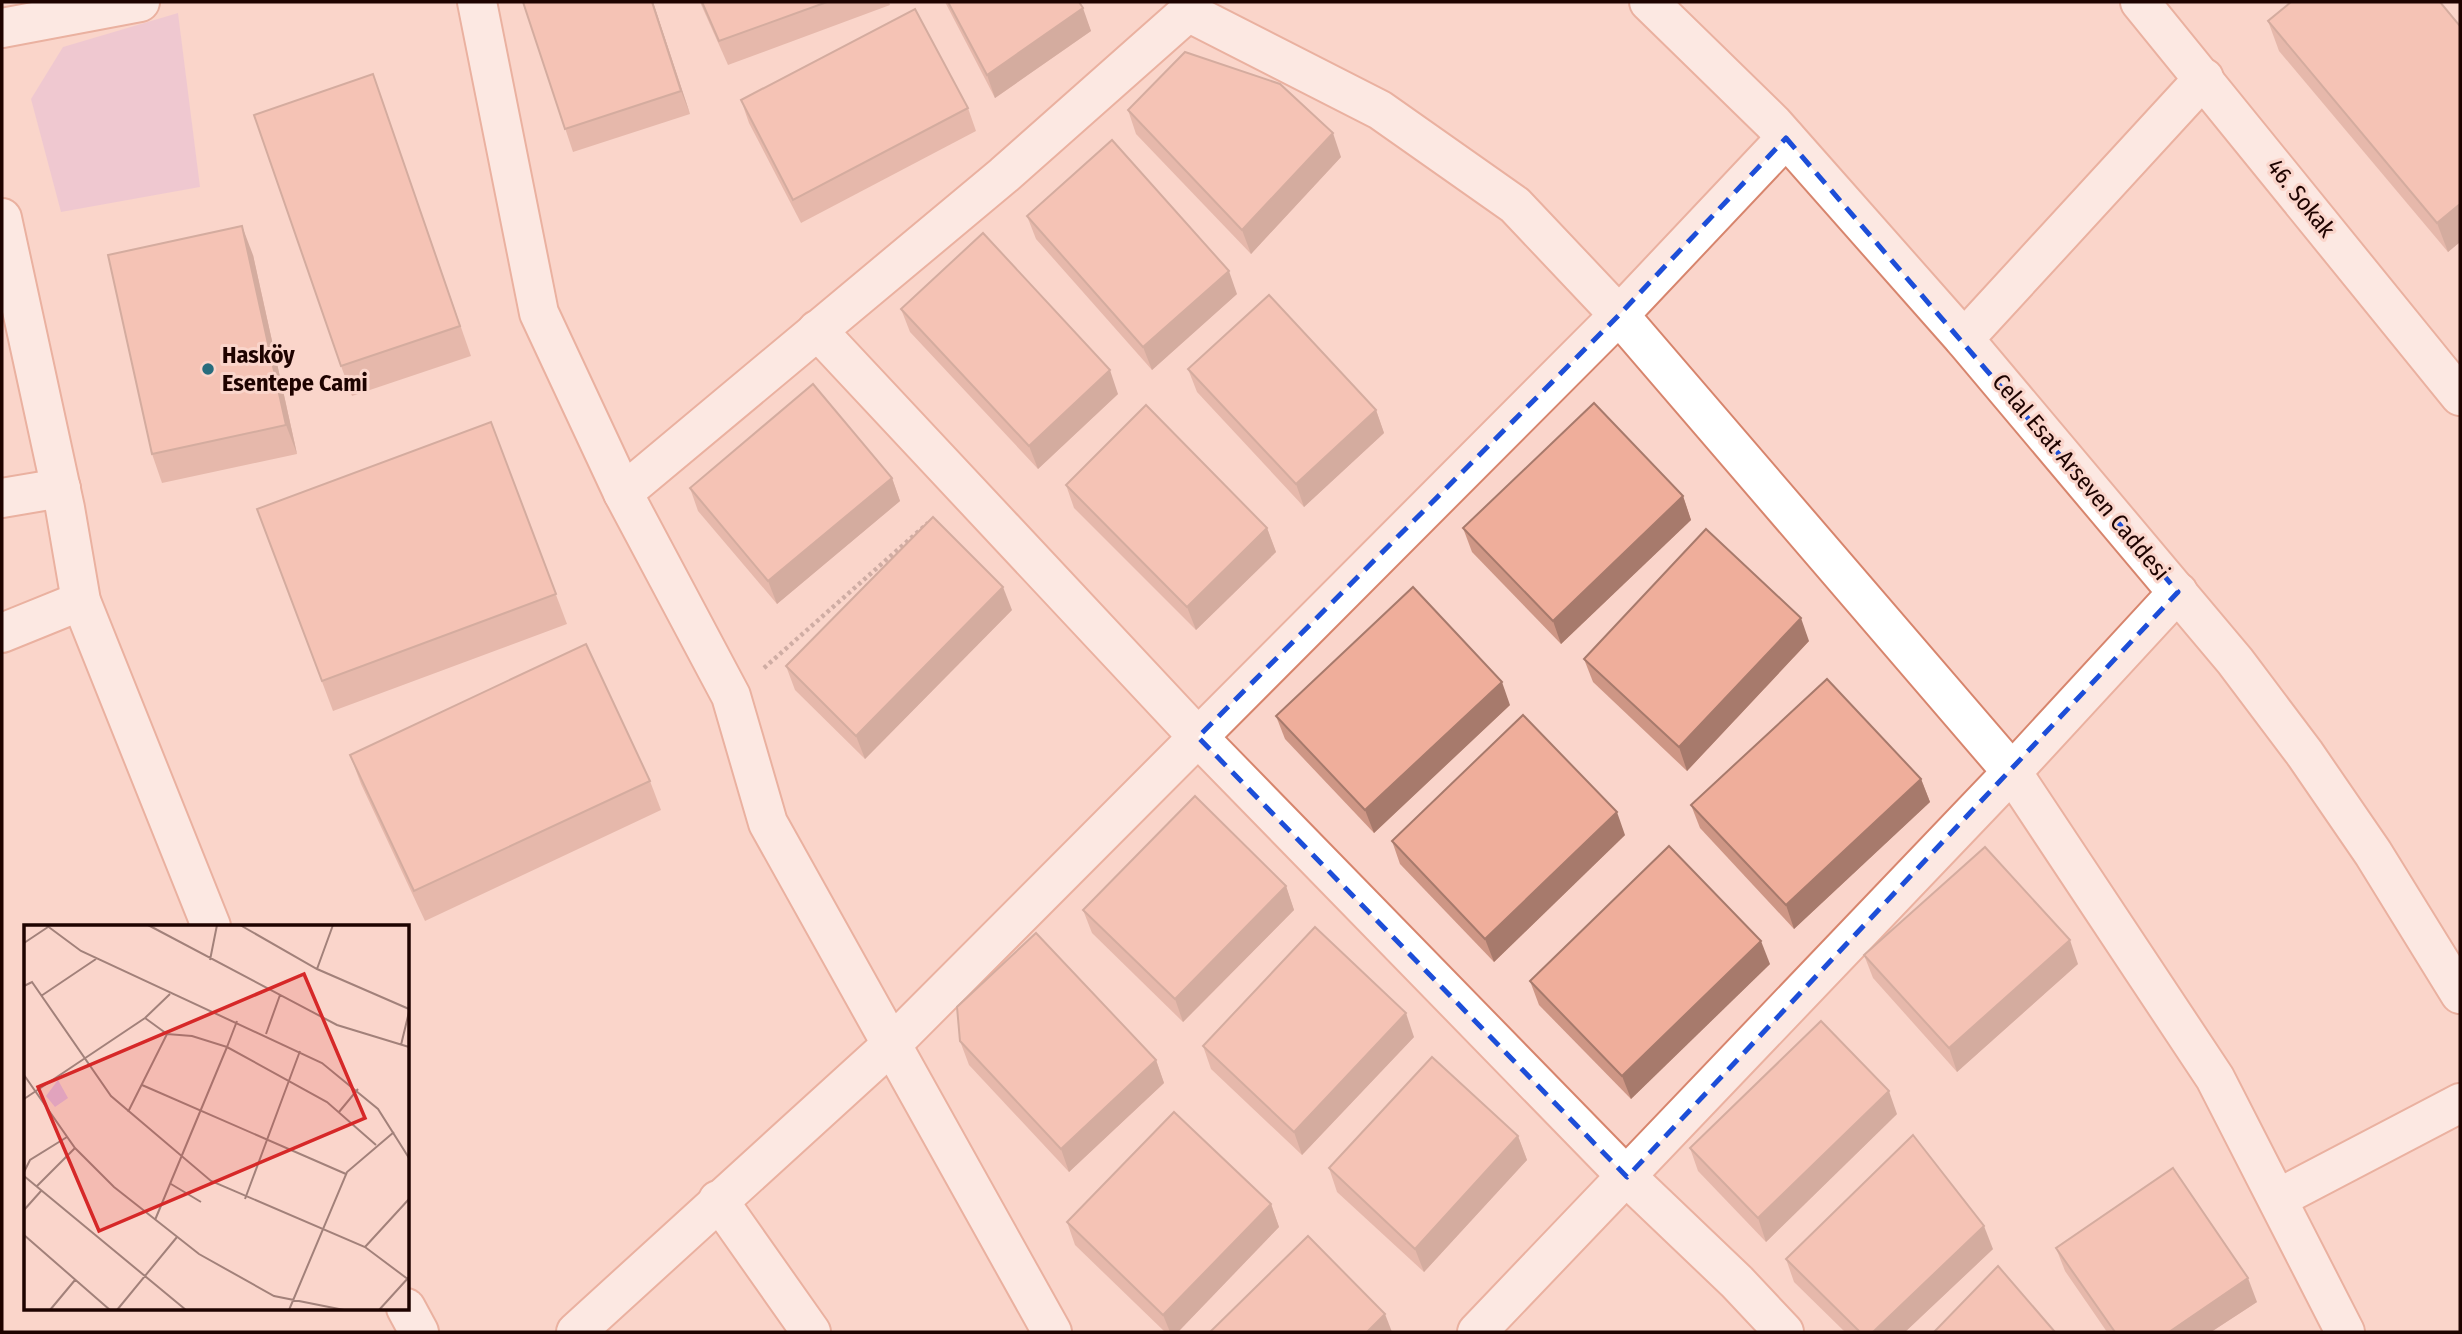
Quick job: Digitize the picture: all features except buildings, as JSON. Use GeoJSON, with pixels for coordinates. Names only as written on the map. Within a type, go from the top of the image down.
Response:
{"type":"FeatureCollection","features":[{"type":"Feature","properties":{"kind":"street"},"geometry":{"type":"LineString","coordinates":[[2,28],[140,2]]}},
{"type":"Feature","properties":{"kind":"street"},"geometry":{"type":"LineString","coordinates":[[477,2],[539,313],[624,493],[732,696],[768,822],[1052,1332]]}},
{"type":"Feature","properties":{"kind":"street","name":"Celal Esat Arseven Caddesi"},"geometry":{"type":"LineString","coordinates":[[1649,2],[1786,138],[1964,339],[2178,592],[2305,754],[2373,853],[2460,994]]}},
{"type":"Feature","properties":{"kind":"street","name":"46. Sokak"},"geometry":{"type":"LineString","coordinates":[[2140,2],[2460,396]]}},
{"type":"Feature","properties":{"kind":"street"},"geometry":{"type":"LineString","coordinates":[[624,493],[1004,175],[1184,7],[1380,110],[1403,125],[1515,205],[1619,315],[2012,772],[2215,1078],[2345,1332]]}},
{"type":"Feature","properties":{"kind":"street"},"geometry":{"type":"LineString","coordinates":[[1964,339],[2204,78]]}},
{"type":"Feature","properties":{"kind":"street"},"geometry":{"type":"LineString","coordinates":[[576,1332],[891,1045],[1619,315],[1786,138]]}},
{"type":"Feature","properties":{"kind":"street"},"geometry":{"type":"LineString","coordinates":[[2,218],[61,488],[81,601],[211,925]]}},
{"type":"Feature","properties":{"kind":"street"},"geometry":{"type":"LineString","coordinates":[[817,330],[1198,737],[1627,1177],[1737,1282],[1784,1332]]}},
{"type":"Feature","properties":{"kind":"street"},"geometry":{"type":"LineString","coordinates":[[2,498],[61,488]]}},
{"type":"Feature","properties":{"kind":"street"},"geometry":{"type":"LineString","coordinates":[[1477,1332],[2012,772],[2178,592]]}},
{"type":"Feature","properties":{"kind":"street"},"geometry":{"type":"LineString","coordinates":[[2,633],[81,601]]}},
{"type":"Feature","properties":{"kind":"street"},"geometry":{"type":"LineString","coordinates":[[2278,1198],[2460,1103]]}},
{"type":"Feature","properties":{"kind":"street"},"geometry":{"type":"LineString","coordinates":[[718,1200],[811,1332]]}},
{"type":"Feature","properties":{"kind":"street"},"geometry":{"type":"LineString","coordinates":[[407,1310],[419,1332]]}},
{"type":"Feature","properties":{"kind":"path"},"geometry":{"type":"LineString","coordinates":[[732,696],[967,489]]}},
{"type":"Feature","properties":{"kind":"highlighted area"},"geometry":{"type":"Polygon","coordinates":[[[1786,138],[2178,592],[1627,1177],[1198,737],[1619,315],[1786,138]]]}},
{"type":"Feature","properties":{"kind":"shaded area"},"geometry":{"type":"Polygon","coordinates":[[[178,13],[200,187],[61,212],[31,99],[63,47],[178,13]]]}},
{"type":"Feature","properties":{"kind":"place","name":"Hasköy Esentepe Cami"},"geometry":{"type":"Point","coordinates":[208,369]}}]}
